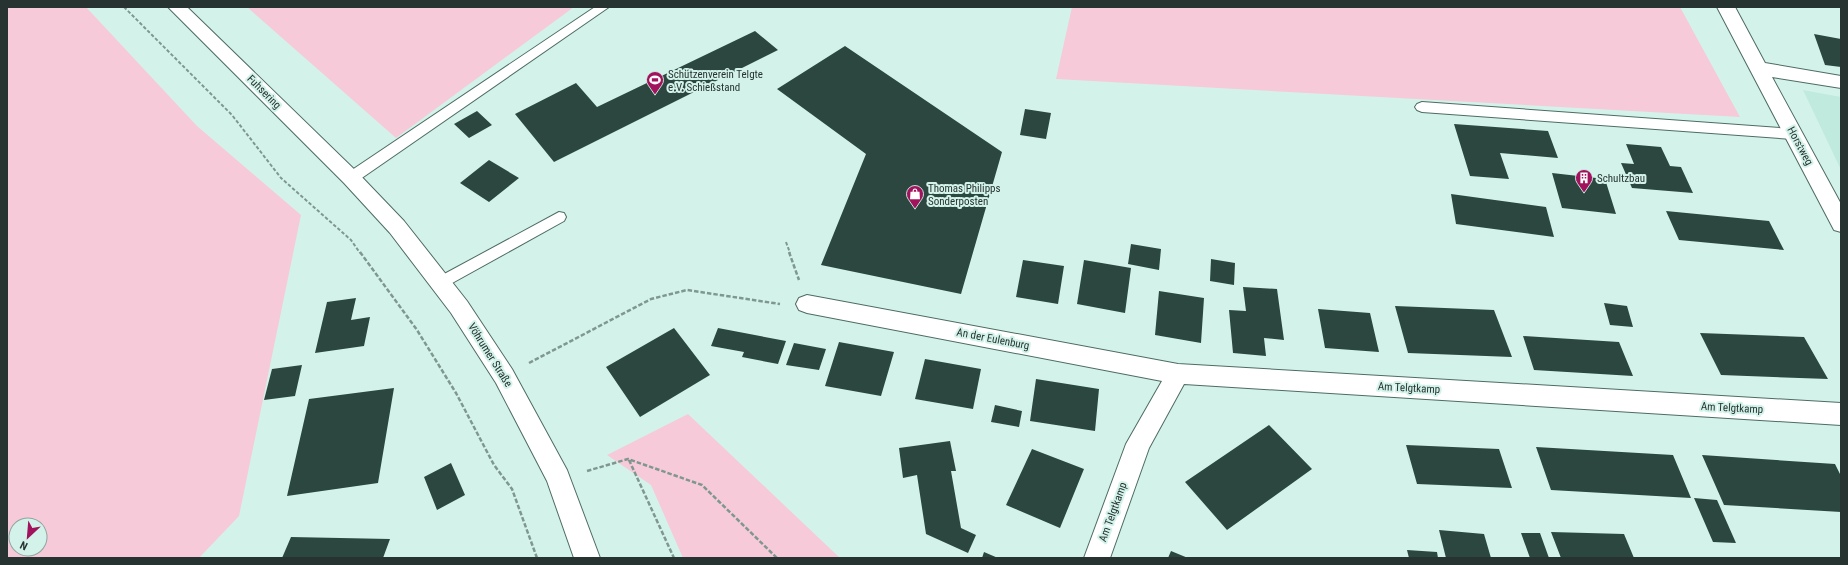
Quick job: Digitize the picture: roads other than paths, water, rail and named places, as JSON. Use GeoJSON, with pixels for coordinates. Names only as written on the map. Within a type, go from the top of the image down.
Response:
{"type":"FeatureCollection","features":[{"type":"Feature","properties":{"kind":"street","name":"Fuhsering"},"geometry":{"type":"LineString","coordinates":[[177,7],[351,178]]}},
{"type":"Feature","properties":{"kind":"street","name":"Horstweg"},"geometry":{"type":"LineString","coordinates":[[1726,7],[1841,224]]}},
{"type":"Feature","properties":{"kind":"street"},"geometry":{"type":"LineString","coordinates":[[1758,68],[1841,82]]}},
{"type":"Feature","properties":{"kind":"street","name":"Vöhrumer Straße"},"geometry":{"type":"LineString","coordinates":[[351,178],[397,226],[459,307],[504,376],[558,478],[587,558]]}},
{"type":"Feature","properties":{"kind":"street","name":"An der Eulenburg"},"geometry":{"type":"LineString","coordinates":[[807,304],[1178,374]]}},
{"type":"Feature","properties":{"kind":"street","name":"Am Telgtkamp"},"geometry":{"type":"LineString","coordinates":[[1097,558],[1138,444],[1178,374],[1841,414]]}},
{"type":"Feature","properties":{"kind":"lane"},"geometry":{"type":"LineString","coordinates":[[351,178],[603,7]]}},
{"type":"Feature","properties":{"kind":"lane"},"geometry":{"type":"LineString","coordinates":[[1422,107],[1793,134]]}},
{"type":"Feature","properties":{"kind":"lane"},"geometry":{"type":"LineString","coordinates":[[440,282],[559,217]]}},
{"type":"Feature","properties":{"kind":"place","name":"Schützenverein Telgte e.V. Schießstand"},"geometry":{"type":"Point","coordinates":[655,95]}},
{"type":"Feature","properties":{"kind":"place","name":"Schultzbau"},"geometry":{"type":"Point","coordinates":[1584,193]}},
{"type":"Feature","properties":{"kind":"place","name":"Thomas Philipps Sonderposten"},"geometry":{"type":"Point","coordinates":[915,209]}}]}
